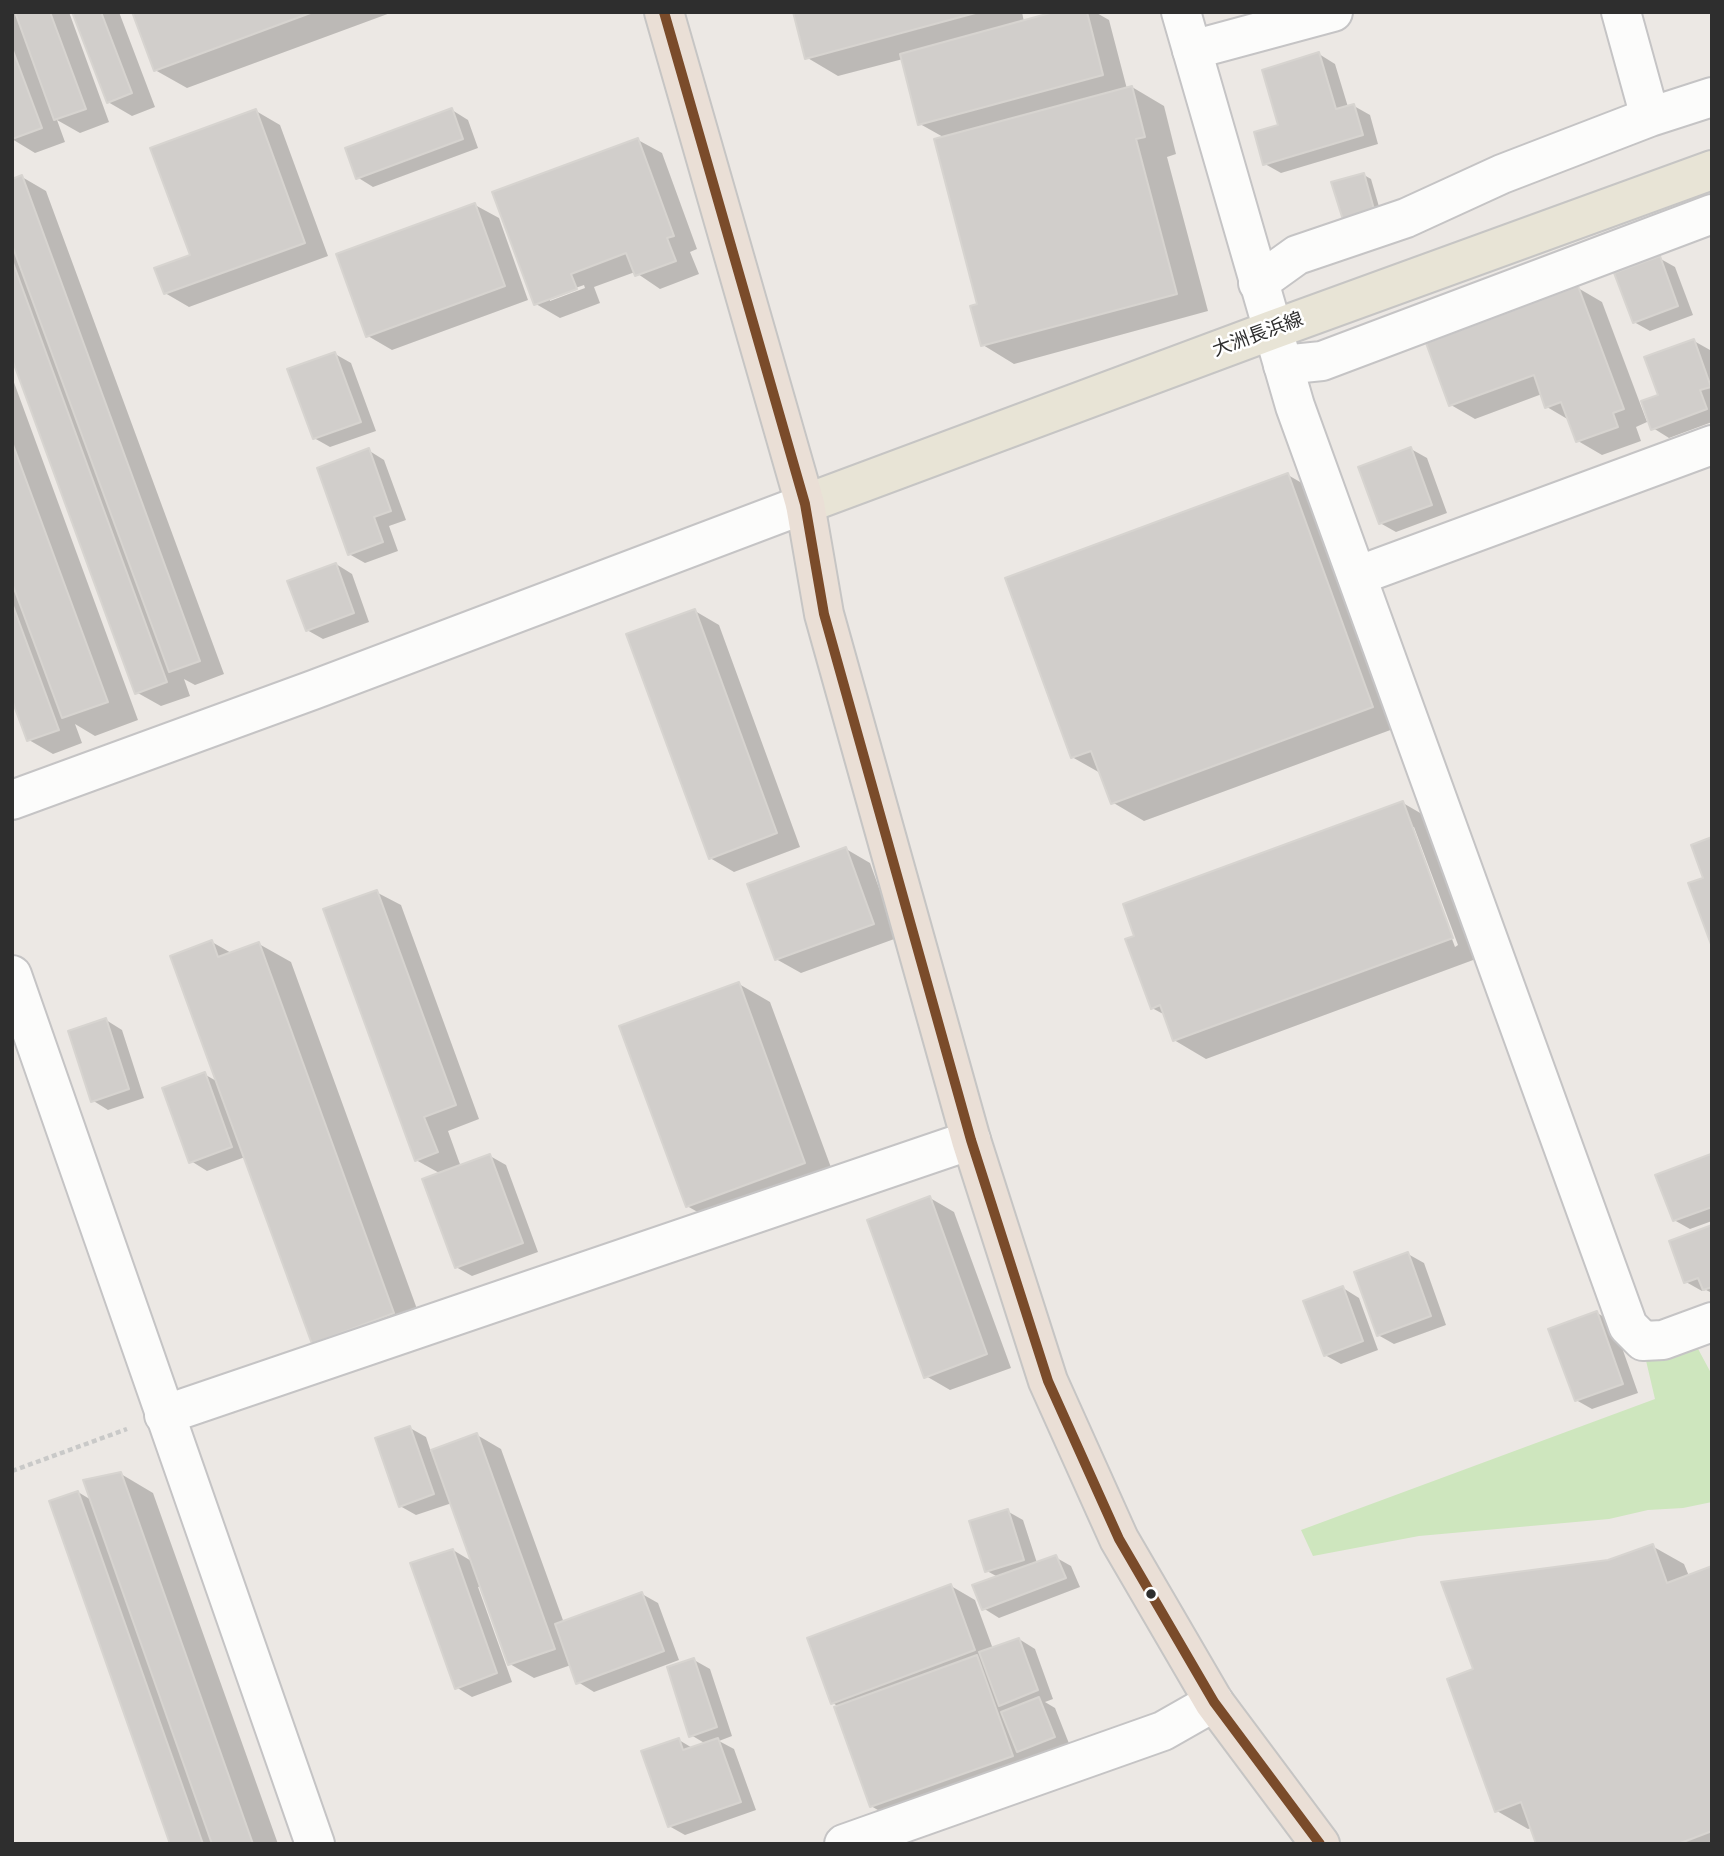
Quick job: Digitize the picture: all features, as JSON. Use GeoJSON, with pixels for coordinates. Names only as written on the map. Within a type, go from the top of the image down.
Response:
{"type":"FeatureCollection","features":[{"type":"Feature","properties":{"kind":"highway"},"geometry":{"type":"LineString","coordinates":[[664,12],[805,504],[824,614],[971,1140],[1048,1381],[1119,1539],[1214,1702],[1320,1844]]}},
{"type":"Feature","properties":{"kind":"main road","name":"大洲長浜線"},"geometry":{"type":"LineString","coordinates":[[805,504],[1277,347],[1712,170]]}},
{"type":"Feature","properties":{"kind":"street"},"geometry":{"type":"LineString","coordinates":[[1181,12],[1294,406],[1628,1326],[1643,1341],[1663,1340],[1712,1322]]}},
{"type":"Feature","properties":{"kind":"street"},"geometry":{"type":"LineString","coordinates":[[1192,50],[1333,12]]}},
{"type":"Feature","properties":{"kind":"street"},"geometry":{"type":"LineString","coordinates":[[1621,12],[1650,117]]}},
{"type":"Feature","properties":{"kind":"street"},"geometry":{"type":"LineString","coordinates":[[1258,283],[1297,255],[1406,218],[1502,174],[1650,117],[1712,97]]}},
{"type":"Feature","properties":{"kind":"street"},"geometry":{"type":"LineString","coordinates":[[1277,347],[1322,360],[1712,214]]}},
{"type":"Feature","properties":{"kind":"street"},"geometry":{"type":"LineString","coordinates":[[1357,576],[1712,445]]}},
{"type":"Feature","properties":{"kind":"street"},"geometry":{"type":"LineString","coordinates":[[12,800],[313,690],[805,504]]}},
{"type":"Feature","properties":{"kind":"street"},"geometry":{"type":"LineString","coordinates":[[12,975],[315,1844]]}},
{"type":"Feature","properties":{"kind":"street"},"geometry":{"type":"LineString","coordinates":[[164,1415],[971,1140]]}},
{"type":"Feature","properties":{"kind":"street"},"geometry":{"type":"LineString","coordinates":[[844,1844],[1163,1731],[1214,1702]]}},
{"type":"Feature","properties":{"kind":"path"},"geometry":{"type":"LineString","coordinates":[[12,1471],[164,1415]]}},
{"type":"Feature","properties":{"kind":"green space"},"geometry":{"type":"Polygon","coordinates":[[[1696,1345],[1712,1375],[1712,1502],[1683,1508],[1648,1510],[1609,1519],[1419,1536],[1313,1556],[1301,1530],[1655,1399],[1644,1352],[1696,1345]]]}},
{"type":"Feature","properties":{"kind":"building"},"geometry":{"type":"Polygon","coordinates":[[[15,12],[50,12],[86,109],[54,120],[15,12]]]}},
{"type":"Feature","properties":{"kind":"building"},"geometry":{"type":"Polygon","coordinates":[[[72,12],[101,12],[132,93],[107,103],[72,12]]]}},
{"type":"Feature","properties":{"kind":"building"},"geometry":{"type":"Polygon","coordinates":[[[132,12],[313,12],[154,71],[132,12]]]}},
{"type":"Feature","properties":{"kind":"building"},"geometry":{"type":"Polygon","coordinates":[[[793,12],[979,12],[805,59],[793,12]]]}},
{"type":"Feature","properties":{"kind":"building"},"geometry":{"type":"Polygon","coordinates":[[[1054,12],[1087,12],[1103,75],[918,125],[900,54],[1054,12]]]}},
{"type":"Feature","properties":{"kind":"building"},"geometry":{"type":"Polygon","coordinates":[[[12,48],[42,128],[12,139],[12,48]]]}},
{"type":"Feature","properties":{"kind":"building"},"geometry":{"type":"Polygon","coordinates":[[[1319,52],[1336,109],[1354,104],[1363,135],[1263,165],[1254,132],[1278,125],[1262,70],[1319,52]]]}},
{"type":"Feature","properties":{"kind":"building"},"geometry":{"type":"Polygon","coordinates":[[[1132,86],[1145,137],[1136,139],[1177,294],[981,346],[970,306],[977,304],[934,139],[1132,86]]]}},
{"type":"Feature","properties":{"kind":"building"},"geometry":{"type":"Polygon","coordinates":[[[452,108],[463,139],[356,179],[345,148],[452,108]]]}},
{"type":"Feature","properties":{"kind":"building"},"geometry":{"type":"Polygon","coordinates":[[[256,109],[305,243],[164,294],[154,268],[190,255],[150,148],[256,109]]]}},
{"type":"Feature","properties":{"kind":"building"},"geometry":{"type":"Polygon","coordinates":[[[638,138],[674,236],[667,238],[676,261],[635,276],[626,253],[571,274],[577,289],[534,305],[492,192],[638,138]]]}},
{"type":"Feature","properties":{"kind":"building"},"geometry":{"type":"Polygon","coordinates":[[[1364,173],[1375,213],[1344,223],[1331,182],[1364,173]]]}},
{"type":"Feature","properties":{"kind":"building"},"geometry":{"type":"Polygon","coordinates":[[[22,175],[200,661],[169,672],[12,245],[12,179],[22,175]]]}},
{"type":"Feature","properties":{"kind":"building"},"geometry":{"type":"Polygon","coordinates":[[[475,203],[505,286],[366,337],[336,254],[475,203]]]}},
{"type":"Feature","properties":{"kind":"building"},"geometry":{"type":"Polygon","coordinates":[[[1660,256],[1678,306],[1633,323],[1614,273],[1660,256]]]}},
{"type":"Feature","properties":{"kind":"building"},"geometry":{"type":"Polygon","coordinates":[[[12,260],[167,682],[135,694],[12,359],[12,260]]]}},
{"type":"Feature","properties":{"kind":"building"},"geometry":{"type":"Polygon","coordinates":[[[1578,286],[1624,409],[1613,413],[1618,427],[1576,442],[1561,402],[1545,408],[1534,375],[1449,406],[1426,343],[1578,286]]]}},
{"type":"Feature","properties":{"kind":"building"},"geometry":{"type":"Polygon","coordinates":[[[1694,339],[1711,387],[1700,390],[1707,409],[1651,430],[1641,401],[1658,395],[1644,357],[1694,339]]]}},
{"type":"Feature","properties":{"kind":"building"},"geometry":{"type":"Polygon","coordinates":[[[335,352],[361,422],[313,439],[287,369],[335,352]]]}},
{"type":"Feature","properties":{"kind":"building"},"geometry":{"type":"Polygon","coordinates":[[[12,442],[108,702],[62,718],[12,583],[12,442]]]}},
{"type":"Feature","properties":{"kind":"building"},"geometry":{"type":"Polygon","coordinates":[[[1411,447],[1432,505],[1379,524],[1358,467],[1411,447]]]}},
{"type":"Feature","properties":{"kind":"building"},"geometry":{"type":"Polygon","coordinates":[[[369,448],[391,511],[374,517],[383,542],[348,555],[317,468],[369,448]]]}},
{"type":"Feature","properties":{"kind":"building"},"geometry":{"type":"Polygon","coordinates":[[[1288,473],[1373,707],[1111,804],[1091,751],[1071,758],[1005,578],[1288,473]]]}},
{"type":"Feature","properties":{"kind":"building"},"geometry":{"type":"Polygon","coordinates":[[[336,563],[354,613],[306,631],[287,581],[336,563]]]}},
{"type":"Feature","properties":{"kind":"building"},"geometry":{"type":"Polygon","coordinates":[[[12,603],[59,730],[27,741],[12,700],[12,603]]]}},
{"type":"Feature","properties":{"kind":"building"},"geometry":{"type":"Polygon","coordinates":[[[695,609],[777,833],[709,859],[626,634],[695,609]]]}},
{"type":"Feature","properties":{"kind":"building"},"geometry":{"type":"Polygon","coordinates":[[[1403,801],[1453,938],[1173,1041],[1160,1005],[1151,1009],[1125,939],[1134,936],[1123,904],[1403,801]]]}},
{"type":"Feature","properties":{"kind":"building"},"geometry":{"type":"Polygon","coordinates":[[[1712,837],[1712,947],[1688,883],[1703,878],[1691,845],[1712,837]]]}},
{"type":"Feature","properties":{"kind":"building"},"geometry":{"type":"Polygon","coordinates":[[[846,847],[874,924],[775,960],[747,884],[846,847]]]}},
{"type":"Feature","properties":{"kind":"building"},"geometry":{"type":"Polygon","coordinates":[[[377,890],[456,1105],[424,1117],[438,1152],[415,1161],[323,909],[377,890]]]}},
{"type":"Feature","properties":{"kind":"building"},"geometry":{"type":"Polygon","coordinates":[[[212,940],[218,957],[259,942],[394,1313],[312,1344],[170,956],[212,940]]]}},
{"type":"Feature","properties":{"kind":"building"},"geometry":{"type":"Polygon","coordinates":[[[739,982],[805,1163],[686,1207],[619,1026],[739,982]]]}},
{"type":"Feature","properties":{"kind":"building"},"geometry":{"type":"Polygon","coordinates":[[[106,1018],[129,1089],[91,1102],[68,1031],[106,1018]]]}},
{"type":"Feature","properties":{"kind":"building"},"geometry":{"type":"Polygon","coordinates":[[[205,1072],[232,1147],[189,1163],[162,1088],[205,1072]]]}},
{"type":"Feature","properties":{"kind":"building"},"geometry":{"type":"Polygon","coordinates":[[[490,1154],[523,1243],[455,1268],[422,1179],[490,1154]]]}},
{"type":"Feature","properties":{"kind":"building"},"geometry":{"type":"Polygon","coordinates":[[[1711,1154],[1712,1207],[1673,1221],[1655,1175],[1711,1154]]]}},
{"type":"Feature","properties":{"kind":"building"},"geometry":{"type":"Polygon","coordinates":[[[930,1196],[987,1354],[924,1378],[867,1220],[930,1196]]]}},
{"type":"Feature","properties":{"kind":"building"},"geometry":{"type":"Polygon","coordinates":[[[1712,1225],[1712,1287],[1703,1290],[1698,1278],[1684,1283],[1669,1241],[1712,1225]]]}},
{"type":"Feature","properties":{"kind":"building"},"geometry":{"type":"Polygon","coordinates":[[[1408,1252],[1431,1316],[1377,1336],[1354,1272],[1408,1252]]]}},
{"type":"Feature","properties":{"kind":"building"},"geometry":{"type":"Polygon","coordinates":[[[1343,1286],[1363,1341],[1324,1356],[1303,1301],[1343,1286]]]}},
{"type":"Feature","properties":{"kind":"building"},"geometry":{"type":"Polygon","coordinates":[[[1597,1311],[1623,1384],[1575,1401],[1548,1329],[1597,1311]]]}},
{"type":"Feature","properties":{"kind":"building"},"geometry":{"type":"Polygon","coordinates":[[[410,1426],[434,1494],[399,1507],[375,1438],[410,1426]]]}},
{"type":"Feature","properties":{"kind":"building"},"geometry":{"type":"Polygon","coordinates":[[[477,1433],[555,1649],[508,1665],[431,1450],[477,1433]]]}},
{"type":"Feature","properties":{"kind":"building"},"geometry":{"type":"Polygon","coordinates":[[[121,1472],[253,1844],[212,1844],[83,1480],[121,1472]]]}},
{"type":"Feature","properties":{"kind":"building"},"geometry":{"type":"Polygon","coordinates":[[[78,1491],[203,1844],[170,1844],[49,1501],[78,1491]]]}},
{"type":"Feature","properties":{"kind":"building"},"geometry":{"type":"Polygon","coordinates":[[[1008,1509],[1024,1560],[985,1572],[969,1521],[1008,1509]]]}},
{"type":"Feature","properties":{"kind":"building"},"geometry":{"type":"Polygon","coordinates":[[[1653,1544],[1667,1583],[1712,1566],[1712,1831],[1678,1844],[1536,1844],[1521,1802],[1495,1812],[1447,1679],[1473,1669],[1441,1582],[1608,1560],[1653,1544]]]}},
{"type":"Feature","properties":{"kind":"building"},"geometry":{"type":"Polygon","coordinates":[[[453,1549],[497,1673],[455,1689],[410,1563],[453,1549]]]}},
{"type":"Feature","properties":{"kind":"building"},"geometry":{"type":"Polygon","coordinates":[[[1056,1555],[1066,1578],[982,1610],[972,1585],[1056,1555]]]}},
{"type":"Feature","properties":{"kind":"building"},"geometry":{"type":"Polygon","coordinates":[[[951,1584],[975,1650],[831,1704],[807,1638],[951,1584]]]}},
{"type":"Feature","properties":{"kind":"building"},"geometry":{"type":"Polygon","coordinates":[[[642,1592],[664,1651],[576,1684],[555,1624],[642,1592]]]}},
{"type":"Feature","properties":{"kind":"building"},"geometry":{"type":"Polygon","coordinates":[[[1019,1638],[1038,1690],[999,1706],[979,1652],[1019,1638]]]}},
{"type":"Feature","properties":{"kind":"building"},"geometry":{"type":"Polygon","coordinates":[[[977,1655],[1013,1756],[870,1807],[834,1707],[977,1655]]]}},
{"type":"Feature","properties":{"kind":"building"},"geometry":{"type":"Polygon","coordinates":[[[694,1658],[717,1727],[689,1737],[667,1667],[694,1658]]]}},
{"type":"Feature","properties":{"kind":"building"},"geometry":{"type":"Polygon","coordinates":[[[1039,1697],[1055,1737],[1017,1752],[1001,1712],[1039,1697]]]}},
{"type":"Feature","properties":{"kind":"building"},"geometry":{"type":"Polygon","coordinates":[[[679,1738],[683,1750],[718,1738],[741,1802],[668,1827],[641,1751],[679,1738]]]}},
{"type":"Feature","properties":{"kind":"transit line"},"geometry":{"type":"LineString","coordinates":[[664,12],[805,504],[824,614],[971,1140],[1048,1381],[1119,1539],[1214,1702],[1320,1844]]}}]}
